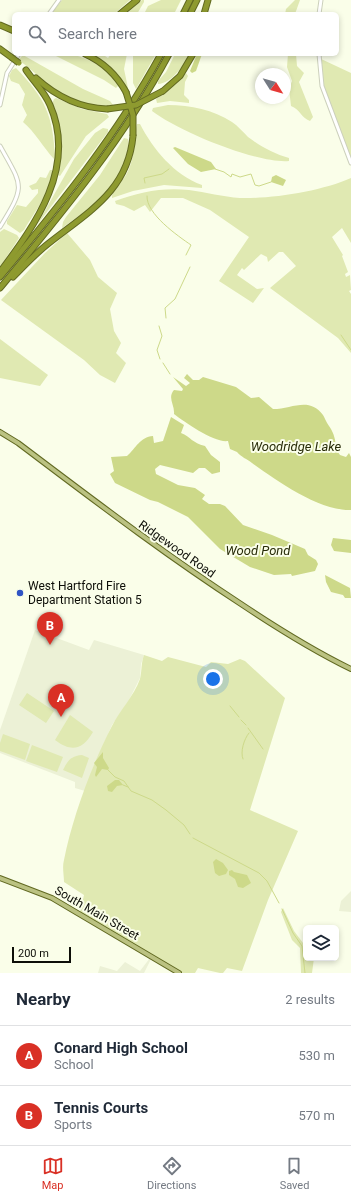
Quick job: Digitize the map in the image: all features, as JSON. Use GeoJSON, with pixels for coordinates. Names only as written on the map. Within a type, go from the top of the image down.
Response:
{"type":"FeatureCollection","features":[{"type":"Feature","properties":{"kind":"highway"},"geometry":{"type":"LineString","coordinates":[[122,12],[137,0]]}},
{"type":"Feature","properties":{"kind":"highway"},"geometry":{"type":"LineString","coordinates":[[183,12],[189,0]]}},
{"type":"Feature","properties":{"kind":"highway"},"geometry":{"type":"LineString","coordinates":[[191,12],[197,0]]}},
{"type":"Feature","properties":{"kind":"highway"},"geometry":{"type":"LineString","coordinates":[[205,12],[208,0]]}},
{"type":"Feature","properties":{"kind":"highway"},"geometry":{"type":"LineString","coordinates":[[0,25],[12,30]]}},
{"type":"Feature","properties":{"kind":"highway"},"geometry":{"type":"LineString","coordinates":[[0,49],[19,63],[40,87],[50,107],[56,126],[59,146],[57,168],[51,189],[28,232],[0,272]]}},
{"type":"Feature","properties":{"kind":"highway"},"geometry":{"type":"LineString","coordinates":[[0,288],[47,244],[97,206],[109,194],[126,166],[133,136],[133,115],[126,92],[109,69],[98,60],[89,56]]}},
{"type":"Feature","properties":{"kind":"highway"},"geometry":{"type":"LineString","coordinates":[[0,277],[65,198],[106,142],[160,56]]}},
{"type":"Feature","properties":{"kind":"highway"},"geometry":{"type":"LineString","coordinates":[[0,288],[40,241],[110,150],[169,56]]}},
{"type":"Feature","properties":{"kind":"highway"},"geometry":{"type":"LineString","coordinates":[[26,70],[66,100],[86,107],[107,109],[136,104],[163,91],[180,76],[192,56]]}},
{"type":"Feature","properties":{"kind":"main road","name":"Ridgewood Road"},"geometry":{"type":"LineString","coordinates":[[0,432],[23,447],[132,530],[192,571],[305,646],[351,669]]}},
{"type":"Feature","properties":{"kind":"main road","name":"South Main Street"},"geometry":{"type":"LineString","coordinates":[[0,878],[52,898],[179,973]]}},
{"type":"Feature","properties":{"kind":"street"},"geometry":{"type":"LineString","coordinates":[[50,12],[59,0]]}},
{"type":"Feature","properties":{"kind":"street"},"geometry":{"type":"LineString","coordinates":[[319,12],[322,0]]}},
{"type":"Feature","properties":{"kind":"street"},"geometry":{"type":"LineString","coordinates":[[0,105],[7,75],[18,56]]}},
{"type":"Feature","properties":{"kind":"street"},"geometry":{"type":"LineString","coordinates":[[319,56],[322,86],[351,163]]}},
{"type":"Feature","properties":{"kind":"street"},"geometry":{"type":"LineString","coordinates":[[0,146],[17,177],[19,189],[15,200],[0,227]]}},
{"type":"Feature","properties":{"kind":"shaded area"},"geometry":{"type":"Polygon","coordinates":[[[62,0],[130,0],[116,12],[53,12],[62,0]]]}},
{"type":"Feature","properties":{"kind":"shaded area"},"geometry":{"type":"Polygon","coordinates":[[[142,0],[144,0],[138,12],[128,12],[142,0]]]}},
{"type":"Feature","properties":{"kind":"shaded area"},"geometry":{"type":"Polygon","coordinates":[[[161,0],[181,0],[175,12],[145,12],[148,6],[161,0]]]}},
{"type":"Feature","properties":{"kind":"shaded area"},"geometry":{"type":"Polygon","coordinates":[[[295,0],[300,0],[296,12],[285,12],[286,9],[295,0]]]}},
{"type":"Feature","properties":{"kind":"shaded area"},"geometry":{"type":"Polygon","coordinates":[[[22,56],[25,56],[83,89],[110,101],[113,105],[111,107],[85,104],[69,98],[54,90],[19,59],[22,56]]]}},
{"type":"Feature","properties":{"kind":"shaded area"},"geometry":{"type":"Polygon","coordinates":[[[56,56],[77,56],[93,62],[106,70],[116,80],[118,86],[116,88],[104,80],[56,56]]]}},
{"type":"Feature","properties":{"kind":"shaded area"},"geometry":{"type":"Polygon","coordinates":[[[95,56],[105,56],[108,58],[110,56],[127,56],[124,69],[128,88],[126,88],[120,77],[112,68],[95,56]]]}},
{"type":"Feature","properties":{"kind":"shaded area"},"geometry":{"type":"Polygon","coordinates":[[[133,56],[155,56],[136,89],[133,83],[133,56]]]}},
{"type":"Feature","properties":{"kind":"shaded area"},"geometry":{"type":"Polygon","coordinates":[[[174,56],[189,56],[173,77],[168,81],[158,84],[158,81],[166,72],[174,56]]]}},
{"type":"Feature","properties":{"kind":"shaded area"},"geometry":{"type":"Polygon","coordinates":[[[288,56],[296,56],[297,66],[304,73],[299,82],[313,117],[310,121],[304,118],[294,107],[291,106],[291,68],[287,68],[288,56]]]}},
{"type":"Feature","properties":{"kind":"shaded area"},"geometry":{"type":"Polygon","coordinates":[[[319,58],[351,73],[351,163],[337,122],[335,122],[325,95],[319,58]]]}},
{"type":"Feature","properties":{"kind":"shaded area"},"geometry":{"type":"Polygon","coordinates":[[[16,68],[41,98],[46,108],[54,142],[54,159],[23,122],[27,115],[22,105],[25,94],[19,84],[11,81],[9,76],[12,70],[16,68]]]}},
{"type":"Feature","properties":{"kind":"shaded area"},"geometry":{"type":"Polygon","coordinates":[[[186,73],[188,76],[185,82],[184,95],[189,100],[189,103],[170,101],[157,103],[156,99],[176,84],[186,73]]]}},
{"type":"Feature","properties":{"kind":"shaded area"},"geometry":{"type":"Polygon","coordinates":[[[56,98],[82,109],[107,114],[109,117],[86,136],[60,176],[58,175],[62,142],[55,108],[52,104],[56,98]]]}},
{"type":"Feature","properties":{"kind":"shaded area"},"geometry":{"type":"Polygon","coordinates":[[[168,105],[193,107],[217,114],[238,127],[257,144],[289,158],[289,161],[275,161],[238,152],[218,145],[180,128],[152,111],[153,108],[168,105]]]}},
{"type":"Feature","properties":{"kind":"shaded area"},"geometry":{"type":"Polygon","coordinates":[[[137,124],[140,124],[151,143],[165,160],[182,175],[202,185],[202,188],[164,185],[133,191],[112,198],[113,193],[126,175],[129,168],[134,150],[137,124]]]}},
{"type":"Feature","properties":{"kind":"shaded area"},"geometry":{"type":"Polygon","coordinates":[[[103,128],[108,129],[108,132],[37,225],[74,159],[95,133],[103,128]]]}},
{"type":"Feature","properties":{"kind":"shaded area"},"geometry":{"type":"Polygon","coordinates":[[[124,138],[128,139],[129,144],[125,161],[116,180],[97,203],[62,228],[66,217],[100,175],[124,138]]]}},
{"type":"Feature","properties":{"kind":"shaded area"},"geometry":{"type":"Polygon","coordinates":[[[50,170],[52,170],[52,177],[50,185],[24,230],[20,233],[7,224],[7,221],[17,205],[26,207],[38,193],[38,189],[32,190],[29,186],[36,183],[40,177],[46,178],[50,170]]]}},
{"type":"Feature","properties":{"kind":"shaded area"},"geometry":{"type":"Polygon","coordinates":[[[351,178],[351,243],[342,228],[332,237],[343,255],[342,256],[348,272],[345,274],[346,277],[350,275],[351,290],[349,291],[351,294],[351,353],[338,338],[270,288],[296,266],[283,252],[279,252],[268,262],[267,257],[261,254],[244,270],[242,268],[237,275],[257,289],[264,288],[253,303],[219,281],[249,237],[210,210],[183,198],[161,198],[150,212],[145,205],[134,211],[116,204],[115,201],[142,193],[170,189],[189,190],[240,198],[282,196],[326,187],[351,178]]]}},
{"type":"Feature","properties":{"kind":"shaded area"},"geometry":{"type":"Polygon","coordinates":[[[4,229],[17,235],[19,238],[0,267],[0,232],[4,229]]]}},
{"type":"Feature","properties":{"kind":"shaded area"},"geometry":{"type":"Polygon","coordinates":[[[67,233],[90,260],[98,277],[117,293],[110,309],[114,331],[121,343],[116,353],[126,363],[115,383],[100,375],[84,360],[1,300],[45,253],[67,233]]]}},
{"type":"Feature","properties":{"kind":"shaded area"},"geometry":{"type":"Polygon","coordinates":[[[0,339],[48,375],[40,386],[0,378],[0,339]]]}},
{"type":"Feature","properties":{"kind":"shaded area"},"geometry":{"type":"Polygon","coordinates":[[[35,630],[89,650],[94,640],[144,655],[141,664],[140,678],[128,702],[112,725],[93,768],[85,791],[75,788],[75,782],[0,753],[0,730],[35,630]]]}},
{"type":"Feature","properties":{"kind":"shaded area"},"geometry":{"type":"Polygon","coordinates":[[[144,655],[162,661],[168,657],[206,667],[211,662],[228,664],[240,659],[245,661],[285,698],[250,810],[298,831],[268,900],[242,971],[227,968],[223,973],[220,973],[198,968],[195,973],[183,973],[80,912],[84,895],[64,882],[64,860],[77,810],[97,757],[112,726],[131,697],[140,679],[144,655]]]}},
{"type":"Feature","properties":{"kind":"shaded area"},"geometry":{"type":"Polygon","coordinates":[[[27,693],[54,711],[46,723],[19,705],[27,693]]]}},
{"type":"Feature","properties":{"kind":"shaded area"},"geometry":{"type":"Polygon","coordinates":[[[70,715],[93,732],[85,742],[72,748],[67,747],[55,740],[70,715]]]}},
{"type":"Feature","properties":{"kind":"shaded area"},"geometry":{"type":"Polygon","coordinates":[[[3,734],[30,744],[25,760],[0,751],[0,743],[3,734]]]}},
{"type":"Feature","properties":{"kind":"shaded area"},"geometry":{"type":"Polygon","coordinates":[[[32,745],[63,757],[57,772],[26,761],[32,745]]]}},
{"type":"Feature","properties":{"kind":"shaded area"},"geometry":{"type":"Polygon","coordinates":[[[82,755],[89,758],[82,778],[63,770],[70,759],[75,756],[82,755]]]}},
{"type":"Feature","properties":{"kind":"shaded area"},"geometry":{"type":"Polygon","coordinates":[[[351,891],[351,912],[339,911],[341,901],[351,891]]]}},
{"type":"Feature","properties":{"kind":"shaded area"},"geometry":{"type":"Polygon","coordinates":[[[283,908],[294,931],[303,943],[303,961],[314,961],[312,973],[301,973],[300,948],[292,940],[281,912],[283,908]]]}},
{"type":"Feature","properties":{"kind":"shaded area"},"geometry":{"type":"Polygon","coordinates":[[[150,958],[151,959],[144,973],[98,973],[100,966],[117,971],[125,962],[140,971],[150,958]]]}},
{"type":"Feature","properties":{"kind":"water"},"geometry":{"type":"Polygon","coordinates":[[[196,56],[201,56],[196,71],[192,73],[190,71],[196,56]]]}},
{"type":"Feature","properties":{"kind":"water"},"geometry":{"type":"Polygon","coordinates":[[[175,147],[211,162],[216,169],[201,172],[188,164],[173,148],[175,147]]]}},
{"type":"Feature","properties":{"kind":"water"},"geometry":{"type":"Polygon","coordinates":[[[276,175],[286,180],[283,186],[271,182],[272,177],[276,175]]]}},
{"type":"Feature","properties":{"kind":"water","name":"Woodridge Lake"},"geometry":{"type":"Polygon","coordinates":[[[187,374],[193,380],[199,380],[203,377],[236,387],[251,398],[259,397],[273,409],[306,405],[318,409],[332,431],[335,440],[335,448],[340,455],[346,457],[349,453],[351,457],[351,510],[339,509],[325,505],[285,486],[237,452],[230,449],[228,441],[222,441],[208,436],[174,414],[171,399],[172,393],[174,390],[182,391],[183,389],[173,377],[186,386],[190,383],[184,378],[187,374]]]}},
{"type":"Feature","properties":{"kind":"water","name":"Wood Pond"},"geometry":{"type":"Polygon","coordinates":[[[171,417],[184,425],[181,433],[205,446],[211,455],[220,462],[220,472],[212,474],[205,468],[199,468],[193,473],[160,465],[155,469],[156,474],[178,485],[195,488],[205,495],[202,499],[209,504],[220,504],[225,506],[243,525],[305,549],[308,555],[316,560],[318,564],[315,571],[292,576],[291,574],[274,575],[250,567],[220,549],[188,517],[115,483],[110,474],[114,471],[111,457],[127,456],[145,438],[153,436],[154,443],[163,441],[171,417]]]}},
{"type":"Feature","properties":{"kind":"water"},"geometry":{"type":"Polygon","coordinates":[[[333,538],[351,540],[351,553],[334,551],[331,545],[333,538]]]}},
{"type":"Feature","properties":{"kind":"water"},"geometry":{"type":"Polygon","coordinates":[[[325,575],[350,588],[351,598],[345,598],[343,595],[331,592],[326,582],[325,575]]]}},
{"type":"Feature","properties":{"kind":"water"},"geometry":{"type":"Polygon","coordinates":[[[103,752],[103,758],[109,768],[108,770],[102,769],[96,777],[97,767],[94,763],[103,752]]]}},
{"type":"Feature","properties":{"kind":"water"},"geometry":{"type":"Polygon","coordinates":[[[115,780],[119,780],[123,785],[117,786],[112,792],[108,791],[107,786],[115,780]]]}},
{"type":"Feature","properties":{"kind":"water"},"geometry":{"type":"Polygon","coordinates":[[[216,859],[223,863],[228,870],[226,874],[219,876],[215,873],[213,862],[216,859]]]}},
{"type":"Feature","properties":{"kind":"water"},"geometry":{"type":"Polygon","coordinates":[[[232,870],[234,872],[247,875],[251,883],[243,888],[238,887],[235,879],[229,875],[229,871],[232,870]]]}},
{"type":"Feature","properties":{"kind":"waterway"},"geometry":{"type":"LineString","coordinates":[[145,183],[144,178],[162,174],[169,169]]}},
{"type":"Feature","properties":{"kind":"waterway"},"geometry":{"type":"LineString","coordinates":[[215,169],[224,172],[231,177],[232,174],[240,177],[251,174],[255,185],[259,186],[271,182]]}},
{"type":"Feature","properties":{"kind":"waterway"},"geometry":{"type":"LineString","coordinates":[[147,196],[148,203],[157,217],[191,245],[186,255]]}},
{"type":"Feature","properties":{"kind":"waterway"},"geometry":{"type":"LineString","coordinates":[[166,318],[165,308],[175,299],[190,267]]}},
{"type":"Feature","properties":{"kind":"waterway"},"geometry":{"type":"LineString","coordinates":[[159,326],[162,336],[157,350],[160,359]]}},
{"type":"Feature","properties":{"kind":"waterway"},"geometry":{"type":"LineString","coordinates":[[341,335],[351,350]]}},
{"type":"Feature","properties":{"kind":"waterway"},"geometry":{"type":"LineString","coordinates":[[163,363],[170,374]]}},
{"type":"Feature","properties":{"kind":"waterway"},"geometry":{"type":"LineString","coordinates":[[230,706],[239,717]]}},
{"type":"Feature","properties":{"kind":"waterway"},"geometry":{"type":"LineString","coordinates":[[241,720],[246,725]]}},
{"type":"Feature","properties":{"kind":"waterway"},"geometry":{"type":"LineString","coordinates":[[248,728],[263,749]]}},
{"type":"Feature","properties":{"kind":"waterway"},"geometry":{"type":"LineString","coordinates":[[243,759],[243,746],[249,733]]}},
{"type":"Feature","properties":{"kind":"waterway"},"geometry":{"type":"LineString","coordinates":[[108,770],[115,777],[124,781],[131,791],[152,800],[166,810],[184,825],[190,834]]}},
{"type":"Feature","properties":{"kind":"waterway"},"geometry":{"type":"LineString","coordinates":[[123,785],[128,787]]}},
{"type":"Feature","properties":{"kind":"waterway"},"geometry":{"type":"LineString","coordinates":[[193,838],[259,873],[267,881],[279,903]]}},
{"type":"Feature","properties":{"kind":"waterway"},"geometry":{"type":"LineString","coordinates":[[282,909],[293,933],[302,946],[305,973]]}},
{"type":"Feature","properties":{"kind":"place","name":"West Hartford Fire Department Station 5"},"geometry":{"type":"Point","coordinates":[20,593]}},
{"type":"Feature","properties":{"kind":"place","name":"Tennis Courts"},"geometry":{"type":"Point","coordinates":[50,645]}},
{"type":"Feature","properties":{"kind":"place","name":"Conard High School"},"geometry":{"type":"Point","coordinates":[61,717]}}]}
